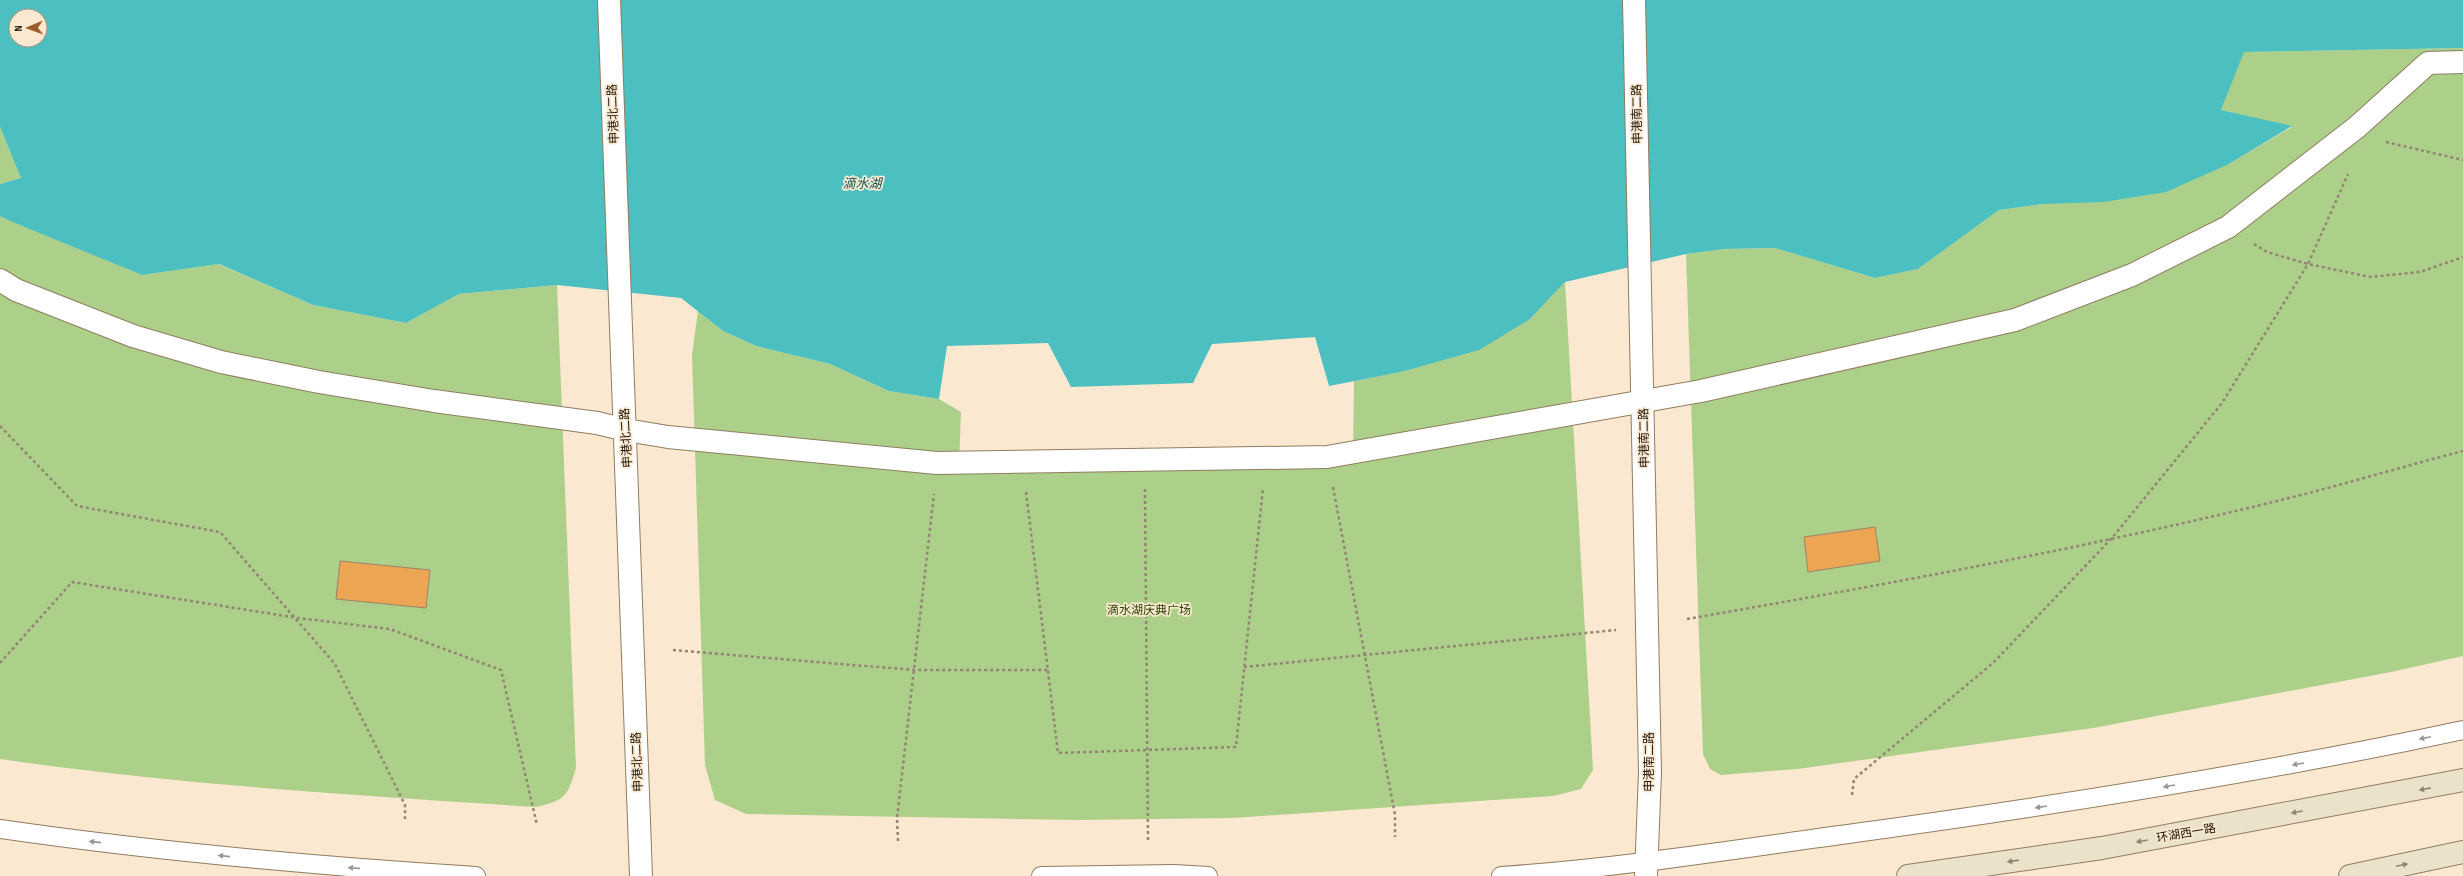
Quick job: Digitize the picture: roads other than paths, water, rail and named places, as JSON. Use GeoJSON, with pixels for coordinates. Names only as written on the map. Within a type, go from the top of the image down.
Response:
{"type":"FeatureCollection","features":[{"type":"Feature","properties":{"kind":"main road","name":"环湖西一路"},"geometry":{"type":"LineString","coordinates":[[1908,876],[2102,848],[2463,780]]}},
{"type":"Feature","properties":{"kind":"main road"},"geometry":{"type":"LineString","coordinates":[[2350,876],[2463,852]]}},
{"type":"Feature","properties":{"kind":"street","name":"申港北二路"},"geometry":{"type":"LineString","coordinates":[[609,0],[618,311],[626,430],[641,876]]}},
{"type":"Feature","properties":{"kind":"street","name":"申港南二路"},"geometry":{"type":"LineString","coordinates":[[1634,0],[1650,772],[1646,869]]}},
{"type":"Feature","properties":{"kind":"street"},"geometry":{"type":"LineString","coordinates":[[0,280],[16,290],[133,336],[221,362],[327,383],[434,401],[597,423],[626,430],[668,437],[937,463],[1327,457],[1643,402],[2015,320],[2132,275],[2228,228],[2357,127],[2428,63],[2463,62]]}},
{"type":"Feature","properties":{"kind":"lane"},"geometry":{"type":"LineString","coordinates":[[1501,876],[1646,869],[2040,808],[2326,759],[2463,730]]}},
{"type":"Feature","properties":{"kind":"lane"},"geometry":{"type":"LineString","coordinates":[[0,829],[87,841],[328,866],[476,876]]}},
{"type":"Feature","properties":{"kind":"lane"},"geometry":{"type":"LineString","coordinates":[[1041,876],[1174,874],[1208,876]]}},
{"type":"Feature","properties":{"kind":"water","name":"滴水湖"},"geometry":{"type":"Polygon","coordinates":[[[0,0],[2463,0],[2463,48],[2244,52],[2221,110],[2292,126],[2229,164],[2166,192],[2104,202],[2043,204],[1999,210],[1918,269],[1875,278],[1775,248],[1725,249],[1686,254],[1565,282],[1530,319],[1479,350],[1401,372],[1329,386],[1315,337],[1212,344],[1193,383],[1071,387],[1048,343],[947,346],[939,399],[889,391],[830,364],[756,346],[723,331],[681,298],[557,285],[459,294],[406,323],[313,305],[219,264],[142,275],[0,216],[0,184],[21,178],[0,127],[0,0]]]}},
{"type":"Feature","properties":{"kind":"park label","name":"滴水湖庆典广场"},"geometry":{"type":"Point","coordinates":[1149,610]}}]}
